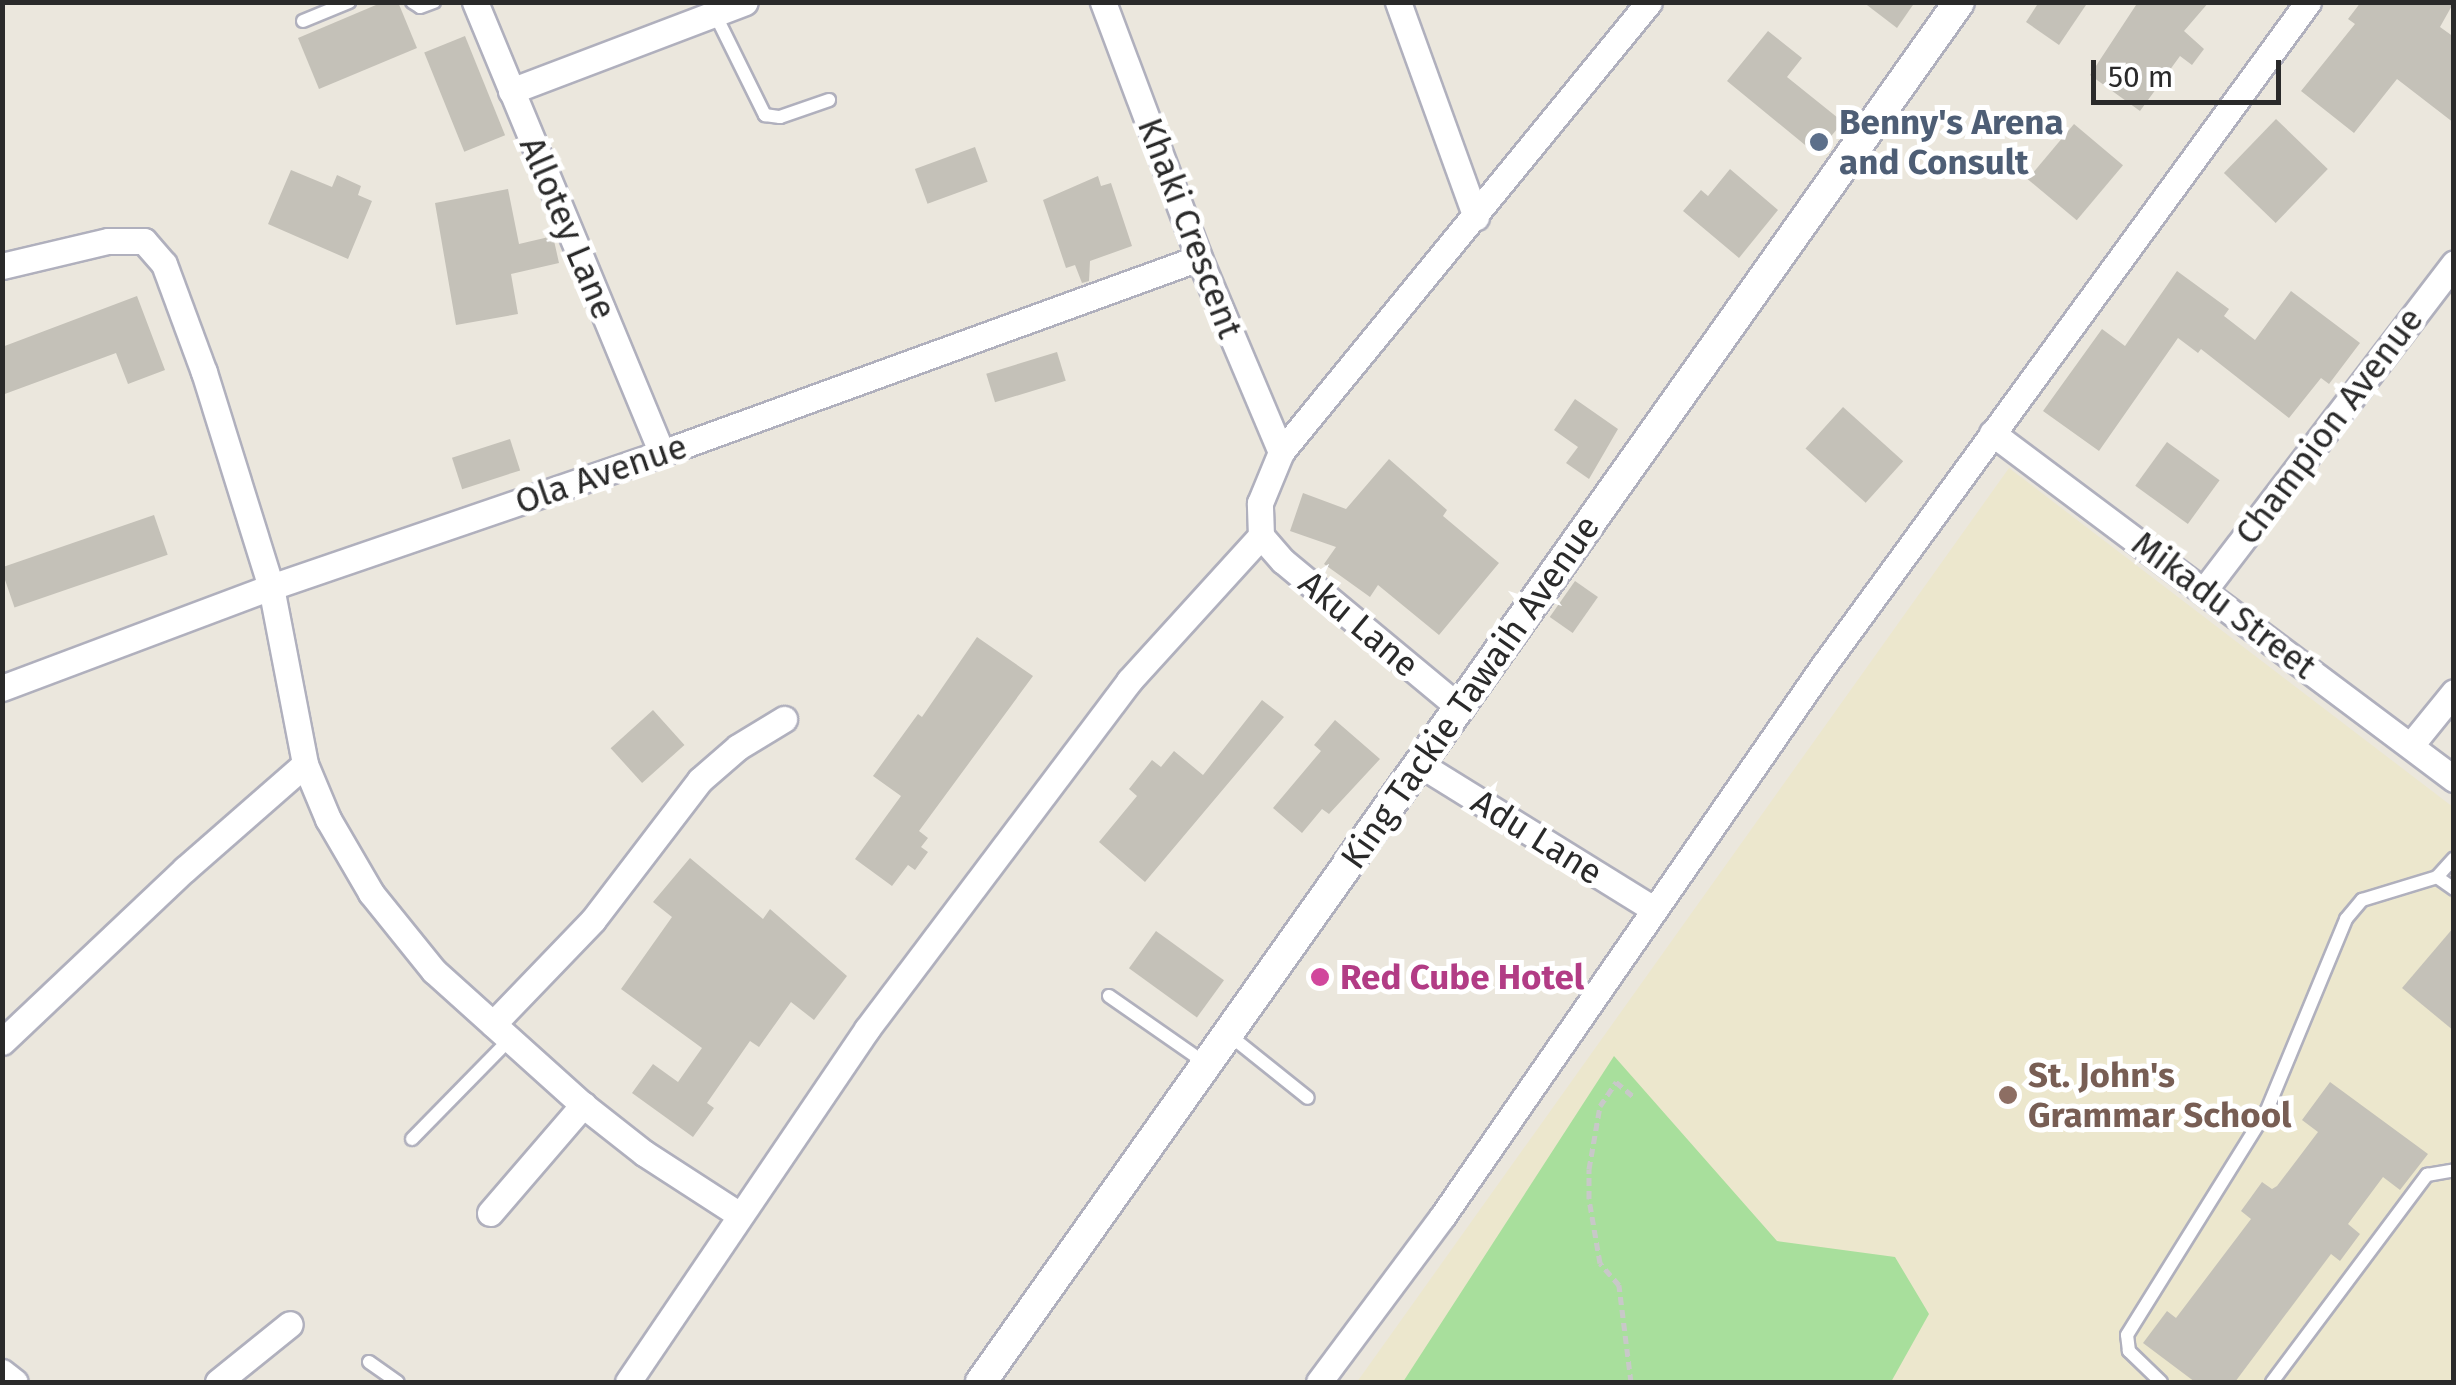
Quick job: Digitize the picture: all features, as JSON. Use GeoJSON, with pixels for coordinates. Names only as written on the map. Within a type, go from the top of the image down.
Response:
{"type":"FeatureCollection","features":[{"type":"Feature","properties":{"kind":"street","name":"Allotey Lane"},"geometry":{"type":"LineString","coordinates":[[475,2],[662,453]]}},
{"type":"Feature","properties":{"kind":"street"},"geometry":{"type":"LineString","coordinates":[[510,91],[745,2]]}},
{"type":"Feature","properties":{"kind":"street","name":"Khaki Crescent"},"geometry":{"type":"LineString","coordinates":[[1103,2],[1199,258],[1280,452]]}},
{"type":"Feature","properties":{"kind":"street"},"geometry":{"type":"LineString","coordinates":[[1398,2],[1476,216]]}},
{"type":"Feature","properties":{"kind":"street"},"geometry":{"type":"LineString","coordinates":[[628,1382],[867,1028],[1130,680],[1261,536],[1260,502],[1280,452],[1650,2]]}},
{"type":"Feature","properties":{"kind":"street","name":"King Tackie Tawaih Avenue"},"geometry":{"type":"LineString","coordinates":[[981,1382],[1959,2]]}},
{"type":"Feature","properties":{"kind":"street"},"geometry":{"type":"LineString","coordinates":[[1319,1382],[1442,1217],[1653,909],[1992,433],[2308,2]]}},
{"type":"Feature","properties":{"kind":"street"},"geometry":{"type":"LineString","coordinates":[[2,266],[108,242],[144,242],[164,264],[204,372],[271,587],[305,764],[328,819],[371,892],[434,971],[583,1105],[644,1153],[740,1215]]}},
{"type":"Feature","properties":{"kind":"street","name":"Ola Avenue"},"geometry":{"type":"LineString","coordinates":[[2,688],[271,587],[662,453],[1199,258]]}},
{"type":"Feature","properties":{"kind":"street","name":"Champion Avenue"},"geometry":{"type":"LineString","coordinates":[[2206,590],[2454,263]]}},
{"type":"Feature","properties":{"kind":"street","name":"Mikadu Street"},"geometry":{"type":"LineString","coordinates":[[1992,433],[2454,780]]}},
{"type":"Feature","properties":{"kind":"street","name":"Aku Lane"},"geometry":{"type":"LineString","coordinates":[[1261,536],[1283,560],[1461,709]]}},
{"type":"Feature","properties":{"kind":"street"},"geometry":{"type":"LineString","coordinates":[[2410,745],[2454,692]]}},
{"type":"Feature","properties":{"kind":"street"},"geometry":{"type":"LineString","coordinates":[[501,1032],[700,780],[738,748],[784,720]]}},
{"type":"Feature","properties":{"kind":"street"},"geometry":{"type":"LineString","coordinates":[[2,1042],[185,869],[305,764]]}},
{"type":"Feature","properties":{"kind":"street","name":"Adu Lane"},"geometry":{"type":"LineString","coordinates":[[1421,764],[1653,909]]}},
{"type":"Feature","properties":{"kind":"street"},"geometry":{"type":"LineString","coordinates":[[490,1213],[583,1105]]}},
{"type":"Feature","properties":{"kind":"street"},"geometry":{"type":"LineString","coordinates":[[218,1382],[290,1324]]}},
{"type":"Feature","properties":{"kind":"street"},"geometry":{"type":"LineString","coordinates":[[2,1372],[16,1382]]}},
{"type":"Feature","properties":{"kind":"lane"},"geometry":{"type":"LineString","coordinates":[[303,21],[319,8],[349,2]]}},
{"type":"Feature","properties":{"kind":"lane"},"geometry":{"type":"LineString","coordinates":[[412,2],[420,7],[434,2]]}},
{"type":"Feature","properties":{"kind":"lane"},"geometry":{"type":"LineString","coordinates":[[715,14],[765,115],[780,118],[828,100]]}},
{"type":"Feature","properties":{"kind":"lane"},"geometry":{"type":"LineString","coordinates":[[2161,1382],[2129,1351],[2127,1335],[2267,1110],[2346,920],[2362,900],[2437,877],[2454,858]]}},
{"type":"Feature","properties":{"kind":"lane"},"geometry":{"type":"LineString","coordinates":[[2437,877],[2454,889]]}},
{"type":"Feature","properties":{"kind":"lane"},"geometry":{"type":"LineString","coordinates":[[1109,996],[1207,1064]]}},
{"type":"Feature","properties":{"kind":"lane"},"geometry":{"type":"LineString","coordinates":[[412,1139],[501,1032]]}},
{"type":"Feature","properties":{"kind":"lane"},"geometry":{"type":"LineString","coordinates":[[1228,1034],[1308,1098]]}},
{"type":"Feature","properties":{"kind":"lane"},"geometry":{"type":"LineString","coordinates":[[2272,1382],[2426,1175],[2454,1170]]}},
{"type":"Feature","properties":{"kind":"lane"},"geometry":{"type":"LineString","coordinates":[[368,1362],[398,1382]]}},
{"type":"Feature","properties":{"kind":"path"},"geometry":{"type":"LineString","coordinates":[[1631,1382],[1618,1285],[1600,1263],[1588,1198],[1588,1169],[1600,1106],[1616,1082],[1634,1097]]}},
{"type":"Feature","properties":{"kind":"shaded area","name":"St. John's Grammar School"},"geometry":{"type":"Polygon","coordinates":[[[2009,468],[2453,807],[2453,1382],[1357,1382],[2009,468]]]}},
{"type":"Feature","properties":{"kind":"green space"},"geometry":{"type":"Polygon","coordinates":[[[1614,1056],[1777,1241],[1895,1257],[1929,1314],[1891,1382],[1403,1382],[1614,1056]]]}},
{"type":"Feature","properties":{"kind":"building"},"geometry":{"type":"Polygon","coordinates":[[[383,2],[398,2],[417,48],[319,89],[298,38],[383,2]]]}},
{"type":"Feature","properties":{"kind":"building"},"geometry":{"type":"Polygon","coordinates":[[[1863,2],[1915,2],[1897,28],[1863,2]]]}},
{"type":"Feature","properties":{"kind":"building"},"geometry":{"type":"Polygon","coordinates":[[[2039,2],[2088,2],[2059,45],[2026,22],[2039,2]]]}},
{"type":"Feature","properties":{"kind":"building"},"geometry":{"type":"Polygon","coordinates":[[[2138,2],[2209,2],[2184,31],[2204,49],[2192,65],[2180,56],[2140,111],[2090,75],[2138,2]]]}},
{"type":"Feature","properties":{"kind":"building"},"geometry":{"type":"Polygon","coordinates":[[[2361,2],[2454,2],[2440,27],[2454,37],[2454,123],[2397,79],[2354,133],[2301,91],[2355,24],[2348,19],[2361,2]]]}},
{"type":"Feature","properties":{"kind":"building"},"geometry":{"type":"Polygon","coordinates":[[[1768,31],[1802,58],[1787,77],[1843,122],[1816,154],[1727,81],[1768,31]]]}},
{"type":"Feature","properties":{"kind":"building"},"geometry":{"type":"Polygon","coordinates":[[[465,36],[505,135],[464,152],[424,52],[465,36]]]}},
{"type":"Feature","properties":{"kind":"building"},"geometry":{"type":"Polygon","coordinates":[[[2276,119],[2328,169],[2276,223],[2224,173],[2276,119]]]}},
{"type":"Feature","properties":{"kind":"building"},"geometry":{"type":"Polygon","coordinates":[[[2074,124],[2123,165],[2077,220],[2028,179],[2074,124]]]}},
{"type":"Feature","properties":{"kind":"building"},"geometry":{"type":"Polygon","coordinates":[[[975,147],[988,182],[928,204],[915,169],[975,147]]]}},
{"type":"Feature","properties":{"kind":"building"},"geometry":{"type":"Polygon","coordinates":[[[1730,169],[1778,210],[1739,258],[1683,211],[1701,190],[1708,196],[1730,169]]]}},
{"type":"Feature","properties":{"kind":"building"},"geometry":{"type":"Polygon","coordinates":[[[291,170],[332,187],[337,175],[361,186],[358,195],[372,201],[348,259],[268,224],[291,170]]]}},
{"type":"Feature","properties":{"kind":"building"},"geometry":{"type":"Polygon","coordinates":[[[1098,176],[1101,186],[1111,183],[1132,246],[1090,261],[1089,281],[1082,283],[1075,265],[1066,268],[1043,200],[1098,176]]]}},
{"type":"Feature","properties":{"kind":"building"},"geometry":{"type":"Polygon","coordinates":[[[508,189],[519,244],[553,236],[559,263],[511,274],[518,314],[456,325],[435,203],[508,189]]]}},
{"type":"Feature","properties":{"kind":"building"},"geometry":{"type":"Polygon","coordinates":[[[2177,271],[2229,309],[2224,316],[2255,340],[2291,291],[2360,343],[2329,384],[2321,378],[2289,418],[2201,349],[2198,353],[2178,338],[2099,451],[2043,411],[2102,329],[2125,346],[2177,271]]]}},
{"type":"Feature","properties":{"kind":"building"},"geometry":{"type":"Polygon","coordinates":[[[137,296],[165,370],[128,384],[116,353],[2,395],[2,347],[137,296]]]}},
{"type":"Feature","properties":{"kind":"building"},"geometry":{"type":"Polygon","coordinates":[[[1057,352],[1066,381],[995,402],[986,374],[1057,352]]]}},
{"type":"Feature","properties":{"kind":"building"},"geometry":{"type":"Polygon","coordinates":[[[1575,399],[1618,429],[1589,479],[1566,463],[1578,447],[1554,430],[1575,399]]]}},
{"type":"Feature","properties":{"kind":"building"},"geometry":{"type":"Polygon","coordinates":[[[1843,407],[1903,461],[1866,503],[1806,449],[1843,407]]]}},
{"type":"Feature","properties":{"kind":"building"},"geometry":{"type":"Polygon","coordinates":[[[510,439],[520,470],[462,489],[452,458],[510,439]]]}},
{"type":"Feature","properties":{"kind":"building"},"geometry":{"type":"Polygon","coordinates":[[[2167,442],[2220,480],[2188,524],[2135,486],[2167,442]]]}},
{"type":"Feature","properties":{"kind":"building"},"geometry":{"type":"Polygon","coordinates":[[[1389,459],[1447,510],[1443,516],[1499,563],[1439,635],[1378,585],[1370,597],[1324,564],[1336,547],[1290,531],[1303,493],[1346,509],[1389,459]]]}},
{"type":"Feature","properties":{"kind":"building"},"geometry":{"type":"Polygon","coordinates":[[[154,515],[168,555],[14,607],[2,567],[154,515]]]}},
{"type":"Feature","properties":{"kind":"building"},"geometry":{"type":"Polygon","coordinates":[[[1575,581],[1598,597],[1573,633],[1550,617],[1575,581]]]}},
{"type":"Feature","properties":{"kind":"building"},"geometry":{"type":"Polygon","coordinates":[[[977,637],[1033,676],[919,831],[928,838],[921,847],[928,852],[915,870],[908,865],[892,886],[855,859],[901,796],[873,776],[918,714],[922,717],[977,637]]]}},
{"type":"Feature","properties":{"kind":"building"},"geometry":{"type":"Polygon","coordinates":[[[1262,700],[1284,717],[1145,882],[1099,842],[1137,796],[1129,789],[1152,760],[1161,767],[1174,751],[1203,775],[1262,700]]]}},
{"type":"Feature","properties":{"kind":"building"},"geometry":{"type":"Polygon","coordinates":[[[653,710],[684,745],[642,783],[611,748],[653,710]]]}},
{"type":"Feature","properties":{"kind":"building"},"geometry":{"type":"Polygon","coordinates":[[[1335,720],[1380,759],[1329,814],[1322,809],[1302,833],[1273,808],[1321,751],[1314,745],[1335,720]]]}},
{"type":"Feature","properties":{"kind":"building"},"geometry":{"type":"Polygon","coordinates":[[[690,858],[763,919],[770,909],[847,976],[814,1020],[791,1002],[759,1047],[750,1041],[707,1103],[714,1108],[693,1137],[632,1093],[653,1064],[678,1082],[702,1048],[621,989],[672,917],[653,902],[690,858]]]}},
{"type":"Feature","properties":{"kind":"building"},"geometry":{"type":"Polygon","coordinates":[[[2454,927],[2454,1031],[2402,988],[2454,927]]]}},
{"type":"Feature","properties":{"kind":"building"},"geometry":{"type":"Polygon","coordinates":[[[1156,931],[1224,980],[1197,1018],[1129,968],[1156,931]]]}},
{"type":"Feature","properties":{"kind":"building"},"geometry":{"type":"Polygon","coordinates":[[[2330,1082],[2428,1154],[2400,1190],[2383,1177],[2348,1224],[2360,1234],[2340,1261],[2331,1254],[2235,1382],[2195,1382],[2143,1343],[2167,1311],[2176,1318],[2251,1219],[2241,1211],[2262,1182],[2272,1189],[2277,1186],[2318,1132],[2302,1120],[2330,1082]]]}},
{"type":"Feature","properties":{"kind":"place","name":"Benny's Arena and Consult"},"geometry":{"type":"Point","coordinates":[1819,142]}},
{"type":"Feature","properties":{"kind":"place","name":"Red Cube Hotel"},"geometry":{"type":"Point","coordinates":[1320,977]}},
{"type":"Feature","properties":{"kind":"place","name":"St. John's Grammar School"},"geometry":{"type":"Point","coordinates":[2008,1095]}}]}
